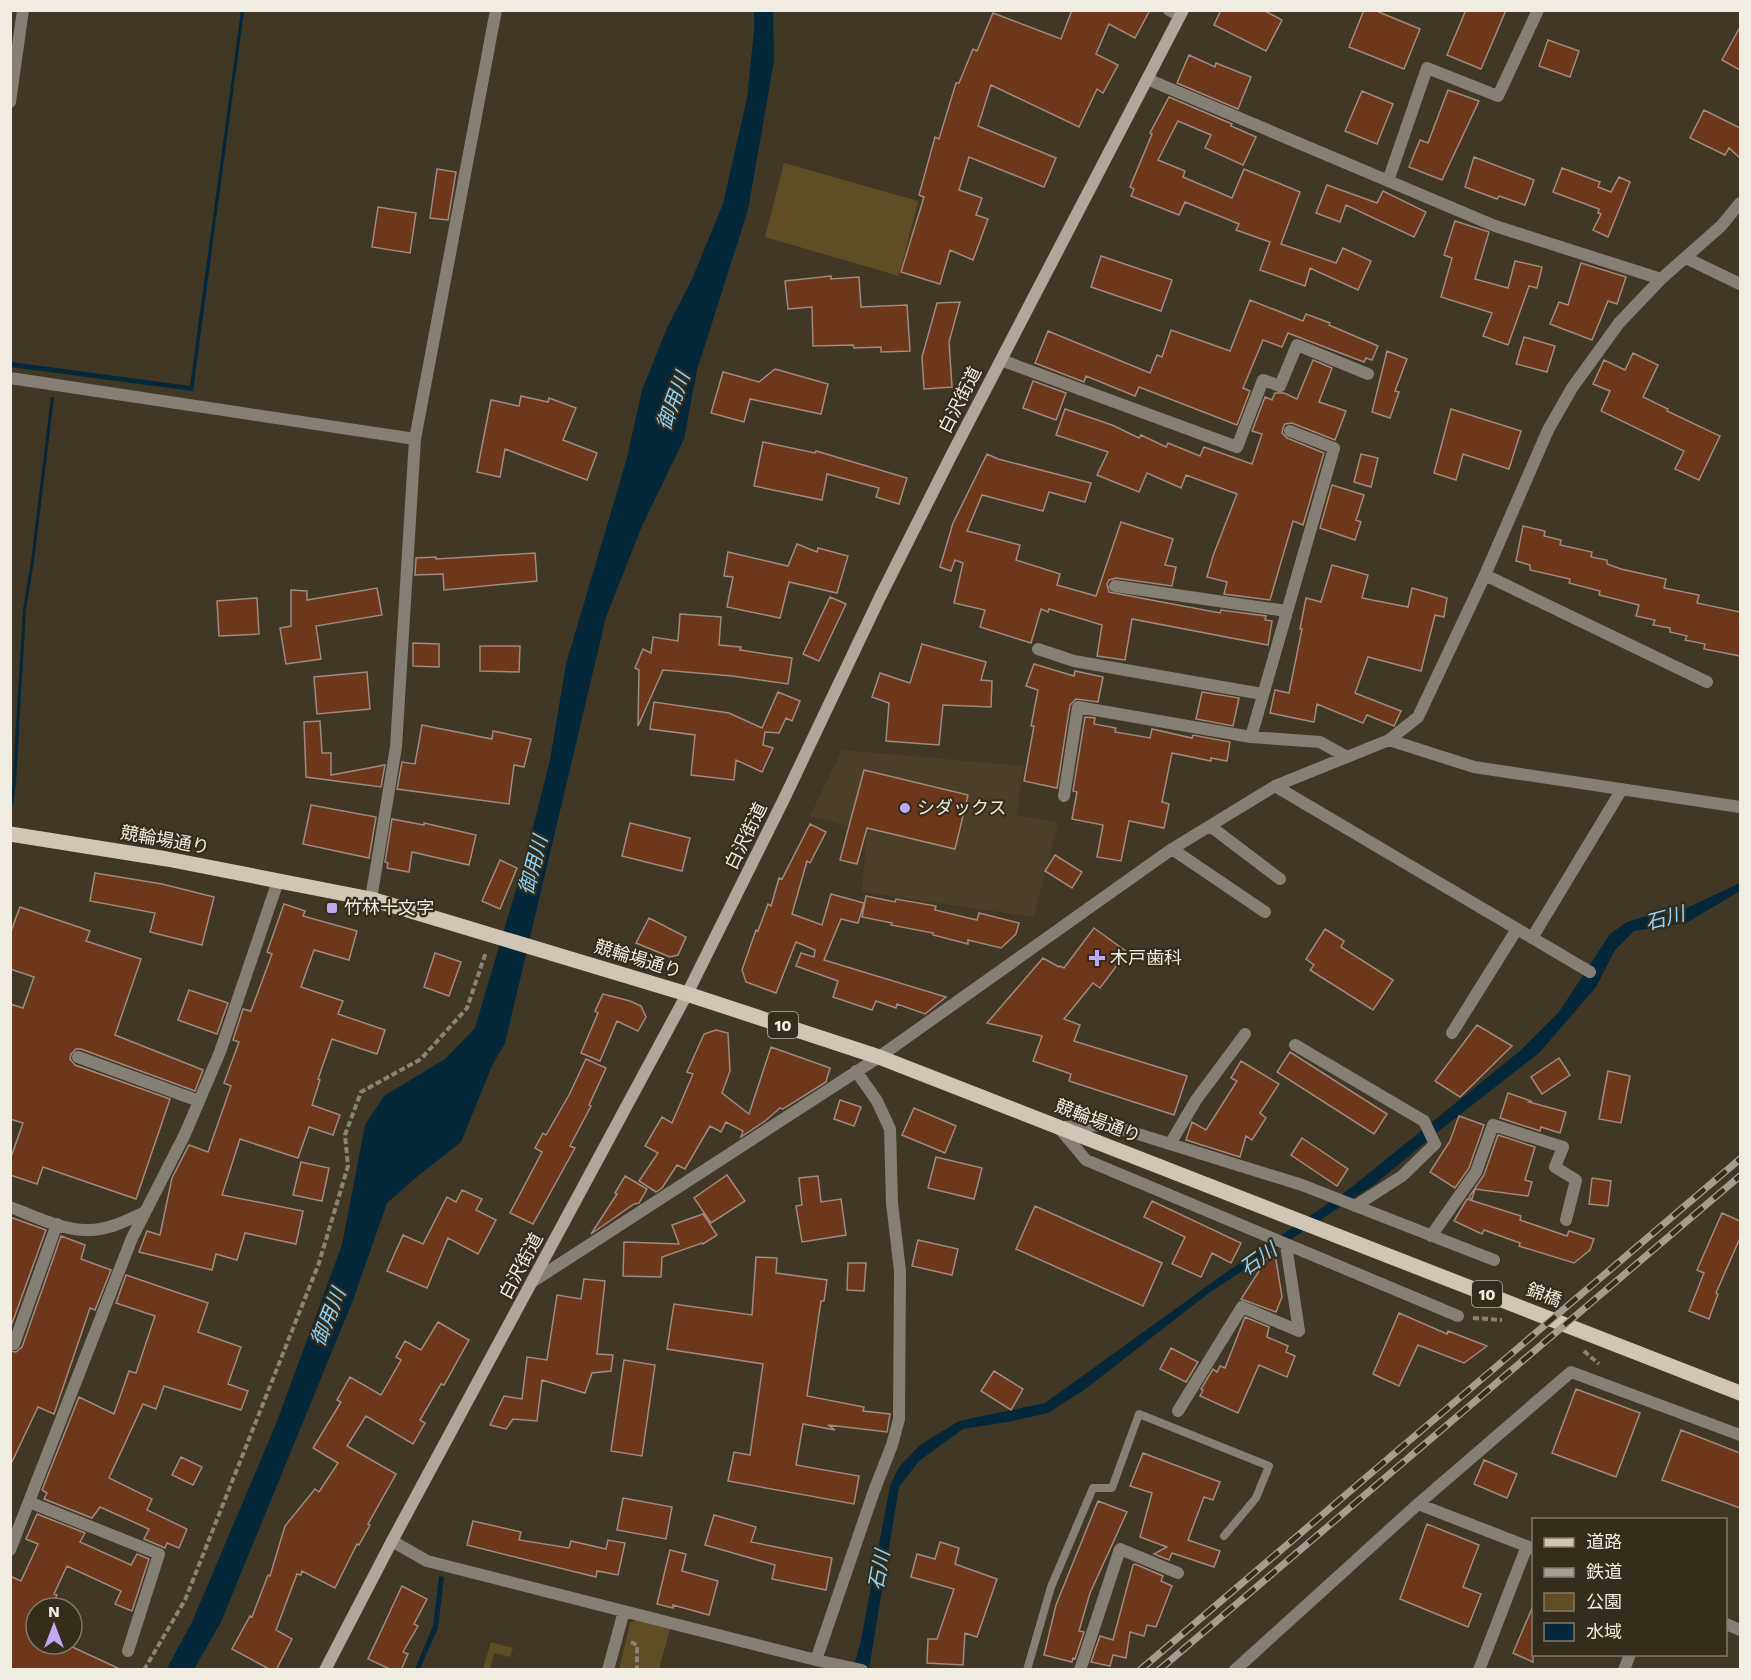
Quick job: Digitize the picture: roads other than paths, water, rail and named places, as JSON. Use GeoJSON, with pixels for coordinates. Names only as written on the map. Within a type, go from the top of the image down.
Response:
{"type":"FeatureCollection","features":[{"type":"Feature","properties":{"kind":"main road","name":"白沢街道"},"geometry":{"type":"LineString","coordinates":[[325,1670],[392,1541],[687,994],[784,799],[880,597],[1147,79],[1177,12]]}},
{"type":"Feature","properties":{"kind":"main road","name":"競輪場通り"},"geometry":{"type":"LineString","coordinates":[[10,834],[167,859],[371,899],[687,994],[879,1056],[1234,1196]]}},
{"type":"Feature","properties":{"kind":"main road","name":"錦橋"},"geometry":{"type":"LineString","coordinates":[[1234,1196],[1740,1392]]}},
{"type":"Feature","properties":{"kind":"street"},"geometry":{"type":"LineString","coordinates":[[10,102],[22,10]]}},
{"type":"Feature","properties":{"kind":"street"},"geometry":{"type":"LineString","coordinates":[[371,899],[396,747],[415,439],[496,10]]}},
{"type":"Feature","properties":{"kind":"street"},"geometry":{"type":"LineString","coordinates":[[1388,181],[1427,69],[1498,96],[1538,10]]}},
{"type":"Feature","properties":{"kind":"street"},"geometry":{"type":"LineString","coordinates":[[1147,79],[1495,226],[1661,279]]}},
{"type":"Feature","properties":{"kind":"street"},"geometry":{"type":"LineString","coordinates":[[532,1282],[879,1056],[1172,849],[1275,786],[1389,740],[1418,717],[1485,575],[1548,430],[1572,388],[1619,323],[1661,279],[1721,226],[1740,203]]}},
{"type":"Feature","properties":{"kind":"street"},"geometry":{"type":"LineString","coordinates":[[1686,258],[1740,284]]}},
{"type":"Feature","properties":{"kind":"street"},"geometry":{"type":"LineString","coordinates":[[1001,360],[1237,447],[1263,380],[1280,386],[1297,345],[1368,374]]}},
{"type":"Feature","properties":{"kind":"street"},"geometry":{"type":"LineString","coordinates":[[10,378],[415,439]]}},
{"type":"Feature","properties":{"kind":"street"},"geometry":{"type":"LineString","coordinates":[[1251,737],[1334,448],[1290,431]]}},
{"type":"Feature","properties":{"kind":"street"},"geometry":{"type":"LineString","coordinates":[[1485,575],[1707,682]]}},
{"type":"Feature","properties":{"kind":"street"},"geometry":{"type":"LineString","coordinates":[[1115,586],[1286,611]]}},
{"type":"Feature","properties":{"kind":"street"},"geometry":{"type":"LineString","coordinates":[[1038,649],[1074,661],[1262,694]]}},
{"type":"Feature","properties":{"kind":"street"},"geometry":{"type":"LineString","coordinates":[[1064,796],[1078,707],[1251,737],[1320,742],[1347,757]]}},
{"type":"Feature","properties":{"kind":"street"},"geometry":{"type":"LineString","coordinates":[[1389,740],[1474,767],[1740,807]]}},
{"type":"Feature","properties":{"kind":"street"},"geometry":{"type":"LineString","coordinates":[[1275,786],[1590,972]]}},
{"type":"Feature","properties":{"kind":"street"},"geometry":{"type":"LineString","coordinates":[[1532,938],[1622,789]]}},
{"type":"Feature","properties":{"kind":"street"},"geometry":{"type":"LineString","coordinates":[[1210,826],[1280,879]]}},
{"type":"Feature","properties":{"kind":"street"},"geometry":{"type":"LineString","coordinates":[[1172,849],[1265,912]]}},
{"type":"Feature","properties":{"kind":"street"},"geometry":{"type":"LineString","coordinates":[[10,1550],[132,1238],[199,1101],[220,1052],[278,881]]}},
{"type":"Feature","properties":{"kind":"street"},"geometry":{"type":"LineString","coordinates":[[1452,1033],[1517,929]]}},
{"type":"Feature","properties":{"kind":"street"},"geometry":{"type":"LineString","coordinates":[[1170,1144],[1196,1100],[1245,1034]]}},
{"type":"Feature","properties":{"kind":"street"},"geometry":{"type":"LineString","coordinates":[[1295,1045],[1424,1121],[1434,1144],[1402,1176],[1355,1206]]}},
{"type":"Feature","properties":{"kind":"street"},"geometry":{"type":"LineString","coordinates":[[78,1057],[199,1101]]}},
{"type":"Feature","properties":{"kind":"street"},"geometry":{"type":"LineString","coordinates":[[816,1660],[892,1445],[899,1419],[900,1271],[892,1203],[890,1129],[877,1101],[856,1071]]}},
{"type":"Feature","properties":{"kind":"street"},"geometry":{"type":"LineString","coordinates":[[1058,1127],[1109,1125],[1302,1185],[1494,1260]]}},
{"type":"Feature","properties":{"kind":"street"},"geometry":{"type":"LineString","coordinates":[[1431,1236],[1476,1172],[1493,1125],[1563,1147],[1555,1167],[1576,1180],[1566,1220]]}},
{"type":"Feature","properties":{"kind":"street"},"geometry":{"type":"LineString","coordinates":[[1058,1127],[1086,1160],[1458,1316]]}},
{"type":"Feature","properties":{"kind":"street"},"geometry":{"type":"LineString","coordinates":[[10,1207],[57,1224],[88,1231],[121,1223],[145,1212]]}},
{"type":"Feature","properties":{"kind":"street"},"geometry":{"type":"LineString","coordinates":[[14,1344],[57,1224]]}},
{"type":"Feature","properties":{"kind":"street"},"geometry":{"type":"LineString","coordinates":[[1178,1411],[1242,1306],[1299,1331],[1286,1245]]}},
{"type":"Feature","properties":{"kind":"street"},"geometry":{"type":"LineString","coordinates":[[1235,1670],[1418,1504],[1570,1372],[1740,1435]]}},
{"type":"Feature","properties":{"kind":"street"},"geometry":{"type":"LineString","coordinates":[[29,1502],[159,1554],[128,1651]]}},
{"type":"Feature","properties":{"kind":"street"},"geometry":{"type":"LineString","coordinates":[[1418,1504],[1530,1547],[1479,1670]]}},
{"type":"Feature","properties":{"kind":"street"},"geometry":{"type":"LineString","coordinates":[[392,1541],[427,1561],[842,1668],[862,1670]]}},
{"type":"Feature","properties":{"kind":"street"},"geometry":{"type":"LineString","coordinates":[[1080,1670],[1119,1549],[1178,1573]]}},
{"type":"Feature","properties":{"kind":"street"},"geometry":{"type":"LineString","coordinates":[[608,1670],[624,1611]]}},
{"type":"Feature","properties":{"kind":"lane"},"geometry":{"type":"LineString","coordinates":[[1027,1670],[1051,1587],[1093,1488],[1112,1488],[1139,1414],[1269,1466],[1256,1498],[1224,1536]]}},
{"type":"Feature","properties":{"kind":"water"},"geometry":{"type":"Polygon","coordinates":[[[241,11],[244,11],[193,391],[11,367],[11,362],[190,386],[241,11]]]}},
{"type":"Feature","properties":{"kind":"water","name":"御用川"},"geometry":{"type":"Polygon","coordinates":[[[754,11],[773,11],[774,61],[748,210],[697,370],[684,439],[642,526],[606,617],[505,1043],[492,1066],[461,1142],[387,1203],[353,1300],[221,1622],[194,1669],[166,1670],[192,1622],[276,1424],[342,1245],[365,1125],[384,1096],[445,1059],[475,1028],[525,859],[550,760],[566,664],[627,458],[642,390],[723,204],[747,98],[754,11]]]}},
{"type":"Feature","properties":{"kind":"water"},"geometry":{"type":"Polygon","coordinates":[[[51,397],[54,397],[26,609],[16,783],[13,805],[11,805],[23,610],[51,397]]]}},
{"type":"Feature","properties":{"kind":"water","name":"石川"},"geometry":{"type":"Polygon","coordinates":[[[1740,883],[1740,891],[1686,923],[1634,931],[1615,950],[1596,987],[1540,1052],[1375,1184],[1209,1293],[1084,1390],[1048,1413],[963,1429],[919,1461],[899,1487],[869,1669],[853,1670],[861,1640],[890,1486],[899,1467],[920,1445],[959,1421],[1045,1403],[1228,1271],[1348,1190],[1520,1051],[1559,1012],[1610,934],[1627,922],[1653,914],[1674,914],[1740,883]]]}},
{"type":"Feature","properties":{"kind":"water"},"geometry":{"type":"Polygon","coordinates":[[[439,1576],[444,1577],[438,1628],[420,1669],[415,1669],[433,1626],[439,1576]]]}},
{"type":"Feature","properties":{"kind":"railway"},"geometry":{"type":"LineString","coordinates":[[1140,1670],[1740,1159]]}},
{"type":"Feature","properties":{"kind":"railway"},"geometry":{"type":"LineString","coordinates":[[1159,1670],[1740,1176]]}},
{"type":"Feature","properties":{"kind":"place","name":"シダックス"},"geometry":{"type":"Point","coordinates":[905,808]}},
{"type":"Feature","properties":{"kind":"place","name":"竹林十文字"},"geometry":{"type":"Point","coordinates":[332,908]}},
{"type":"Feature","properties":{"kind":"place","name":"木戸歯科"},"geometry":{"type":"Point","coordinates":[1097,958]}}]}
